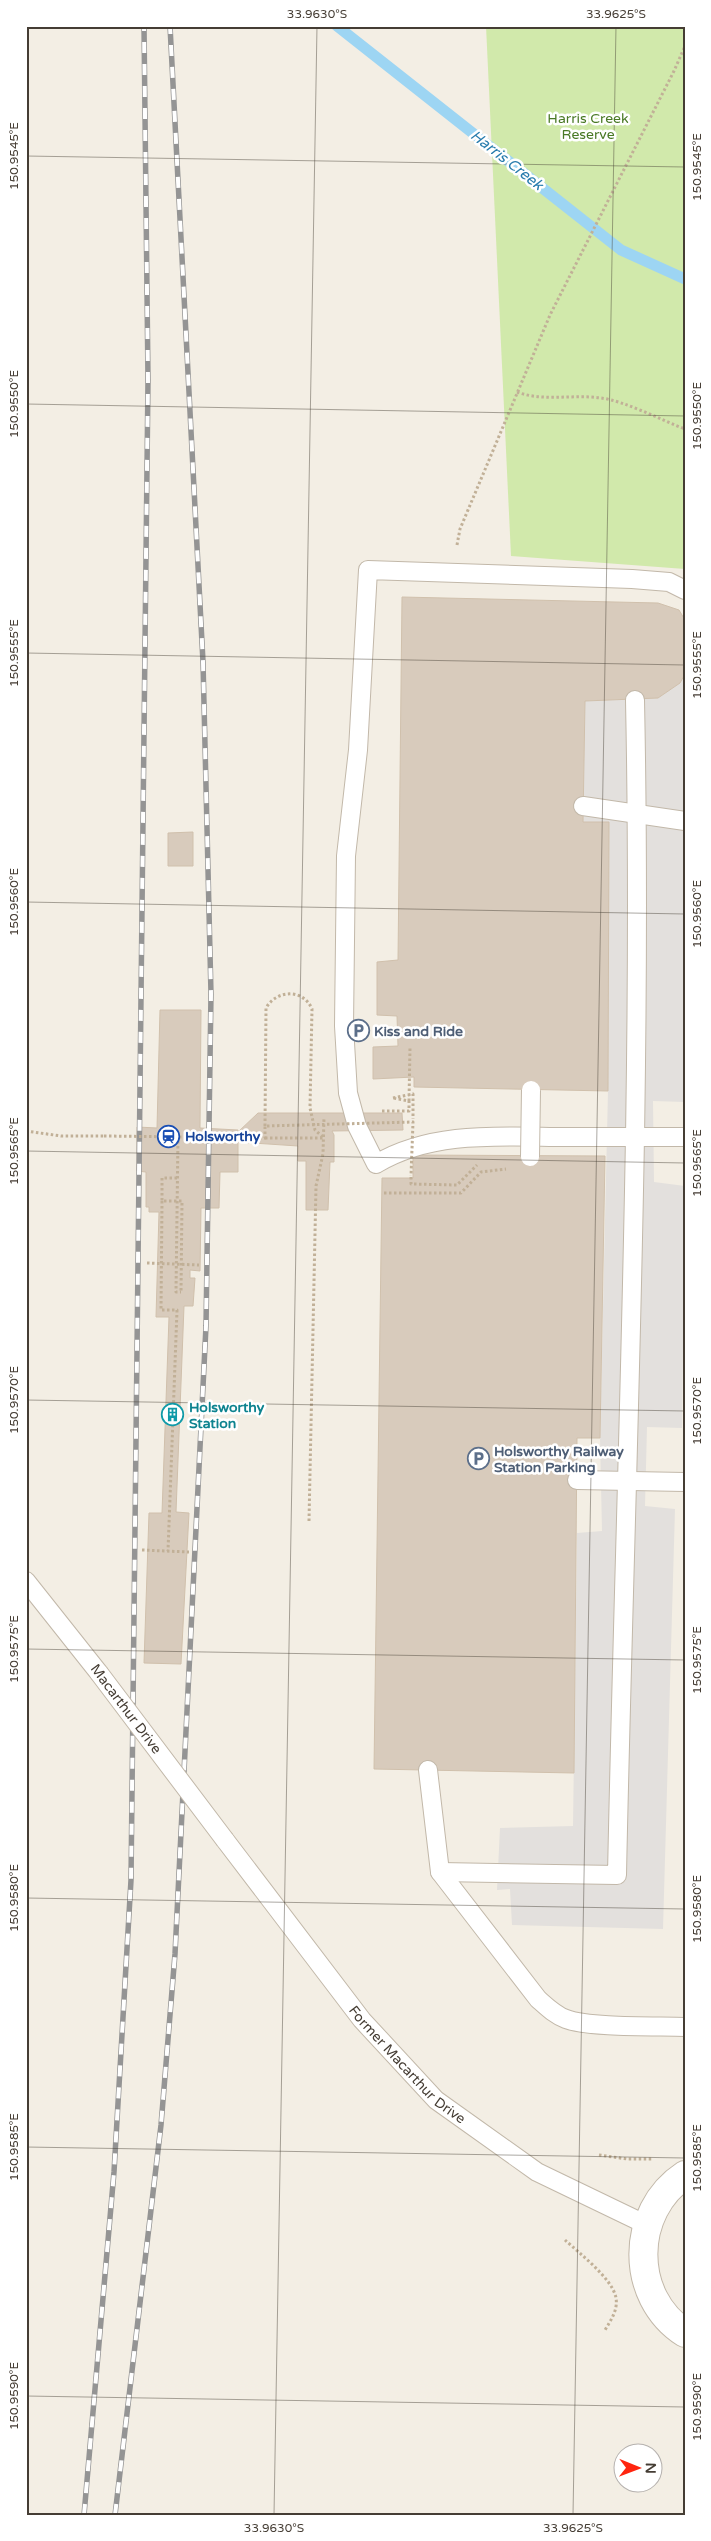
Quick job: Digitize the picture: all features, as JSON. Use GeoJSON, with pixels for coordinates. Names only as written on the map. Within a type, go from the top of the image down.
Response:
{"type":"FeatureCollection","features":[{"type":"Feature","properties":{"kind":"street"},"geometry":{"type":"LineString","coordinates":[[685,2175],[674,2182],[658,2202],[647,2225],[642,2247],[644,2270],[650,2292],[662,2312],[685,2333]]}},
{"type":"Feature","properties":{"kind":"lane"},"geometry":{"type":"LineString","coordinates":[[685,590],[669,582],[632,579],[368,570],[358,750],[346,856],[345,1061],[348,1092],[357,1126],[376,1164],[388,1156],[417,1146],[470,1137],[685,1137]]}},
{"type":"Feature","properties":{"kind":"lane"},"geometry":{"type":"LineString","coordinates":[[440,1872],[617,1875],[625,1480],[636,1137],[638,816],[635,700]]}},
{"type":"Feature","properties":{"kind":"lane"},"geometry":{"type":"LineString","coordinates":[[583,806],[638,816],[685,821]]}},
{"type":"Feature","properties":{"kind":"lane"},"geometry":{"type":"LineString","coordinates":[[530,1090],[530,1157]]}},
{"type":"Feature","properties":{"kind":"lane"},"geometry":{"type":"LineString","coordinates":[[577,1480],[685,1482]]}},
{"type":"Feature","properties":{"kind":"lane","name":"Macarthur Drive"},"geometry":{"type":"LineString","coordinates":[[26,1580],[99,1672],[225,1840]]}},
{"type":"Feature","properties":{"kind":"lane"},"geometry":{"type":"LineString","coordinates":[[428,1770],[440,1872],[538,1999],[552,2012],[568,2020],[588,2023],[685,2027]]}},
{"type":"Feature","properties":{"kind":"lane","name":"Former Macarthur Drive"},"geometry":{"type":"LineString","coordinates":[[225,1840],[362,2020],[436,2100],[537,2172],[647,2225]]}},
{"type":"Feature","properties":{"kind":"path"},"geometry":{"type":"LineString","coordinates":[[452,573],[460,529],[550,314],[685,46]]}},
{"type":"Feature","properties":{"kind":"path"},"geometry":{"type":"LineString","coordinates":[[517,392],[533,398],[576,395],[604,398],[685,429]]}},
{"type":"Feature","properties":{"kind":"path"},"geometry":{"type":"LineString","coordinates":[[265,1138],[266,1008],[275,997],[281,994],[296,994],[303,997],[312,1009],[310,1108],[315,1130],[324,1138]]}},
{"type":"Feature","properties":{"kind":"path"},"geometry":{"type":"LineString","coordinates":[[410,1047],[413,1122],[411,1184],[457,1185],[479,1163]]}},
{"type":"Feature","properties":{"kind":"path"},"geometry":{"type":"LineString","coordinates":[[377,1111],[409,1110],[413,1094],[393,1098],[411,1101]]}},
{"type":"Feature","properties":{"kind":"path"},"geometry":{"type":"LineString","coordinates":[[309,1521],[316,1186],[324,1138],[324,1112]]}},
{"type":"Feature","properties":{"kind":"path"},"geometry":{"type":"LineString","coordinates":[[265,1126],[413,1122]]}},
{"type":"Feature","properties":{"kind":"path"},"geometry":{"type":"LineString","coordinates":[[26,1131],[61,1136],[324,1138]]}},
{"type":"Feature","properties":{"kind":"path"},"geometry":{"type":"LineString","coordinates":[[162,1201],[182,1201],[181,1292],[176,1292],[176,1264],[177,1187],[177,1178],[178,1136]]}},
{"type":"Feature","properties":{"kind":"path"},"geometry":{"type":"LineString","coordinates":[[384,1193],[461,1193],[481,1172],[502,1171],[511,1168],[502,1164]]}},
{"type":"Feature","properties":{"kind":"path"},"geometry":{"type":"LineString","coordinates":[[168,1551],[177,1310],[160,1310],[162,1178],[177,1178]]}},
{"type":"Feature","properties":{"kind":"path"},"geometry":{"type":"LineString","coordinates":[[147,1263],[199,1265]]}},
{"type":"Feature","properties":{"kind":"path"},"geometry":{"type":"LineString","coordinates":[[142,1550],[188,1552]]}},
{"type":"Feature","properties":{"kind":"path"},"geometry":{"type":"LineString","coordinates":[[599,2155],[652,2160],[660,2156]]}},
{"type":"Feature","properties":{"kind":"path"},"geometry":{"type":"LineString","coordinates":[[566,2240],[605,2278],[616,2297],[615,2312],[605,2330]]}},
{"type":"Feature","properties":{"kind":"green space","name":"Harris Creek Reserve"},"geometry":{"type":"Polygon","coordinates":[[[486,26],[685,26],[685,569],[511,556],[486,26]]]}},
{"type":"Feature","properties":{"kind":"shaded area"},"geometry":{"type":"Polygon","coordinates":[[[685,674],[685,1102],[653,1101],[654,1182],[685,1186],[682,1428],[647,1427],[645,1506],[675,1509],[663,1929],[512,1925],[510,1889],[497,1890],[500,1828],[573,1826],[577,1533],[602,1531],[600,1438],[608,1091],[609,822],[583,822],[585,701],[658,698],[680,683],[685,674]]]}},
{"type":"Feature","properties":{"kind":"building"},"geometry":{"type":"Polygon","coordinates":[[[402,597],[658,603],[679,610],[685,620],[685,674],[680,683],[658,698],[585,701],[583,822],[609,822],[608,1091],[414,1087],[414,1077],[373,1079],[373,1047],[398,1046],[397,1016],[377,1015],[377,962],[398,960],[402,597]]]}},
{"type":"Feature","properties":{"kind":"building"},"geometry":{"type":"Polygon","coordinates":[[[193,832],[193,866],[168,866],[168,833],[193,832]]]}},
{"type":"Feature","properties":{"kind":"building","name":"Holsworthy Station"},"geometry":{"type":"Polygon","coordinates":[[[160,1010],[201,1010],[200,1128],[238,1130],[238,1132],[258,1113],[402,1113],[403,1130],[332,1131],[334,1135],[334,1162],[330,1162],[328,1210],[306,1210],[306,1161],[298,1161],[298,1146],[238,1142],[238,1172],[220,1172],[219,1208],[201,1208],[200,1271],[190,1270],[190,1278],[195,1278],[193,1306],[184,1306],[176,1512],[189,1513],[181,1664],[144,1663],[149,1513],[162,1513],[169,1317],[156,1317],[159,1212],[149,1212],[149,1207],[146,1207],[146,1172],[137,1171],[137,1127],[157,1128],[160,1010]]]}},
{"type":"Feature","properties":{"kind":"building","name":"Holsworthy Railway Station Parking"},"geometry":{"type":"Polygon","coordinates":[[[413,1155],[605,1156],[600,1438],[577,1438],[574,1773],[374,1769],[382,1178],[413,1178],[413,1155]]]}},
{"type":"Feature","properties":{"kind":"waterway","name":"Harris Creek"},"geometry":{"type":"LineString","coordinates":[[337,26],[621,250],[685,279]]}},
{"type":"Feature","properties":{"kind":"railway"},"geometry":{"type":"LineString","coordinates":[[84,2515],[114,2172],[131,1880],[148,380],[144,26]]}},
{"type":"Feature","properties":{"kind":"railway"},"geometry":{"type":"LineString","coordinates":[[115,2515],[161,2125],[175,1954],[206,1326],[211,994],[203,662],[170,26]]}},
{"type":"Feature","properties":{"kind":"place","name":"Kiss and Ride"},"geometry":{"type":"Point","coordinates":[358,1031]}},
{"type":"Feature","properties":{"kind":"place","name":"Holsworthy"},"geometry":{"type":"Point","coordinates":[169,1136]}},
{"type":"Feature","properties":{"kind":"place","name":"Holsworthy Station"},"geometry":{"type":"Point","coordinates":[173,1415]}},
{"type":"Feature","properties":{"kind":"place","name":"Holsworthy Railway Station Parking"},"geometry":{"type":"Point","coordinates":[478,1459]}}]}
